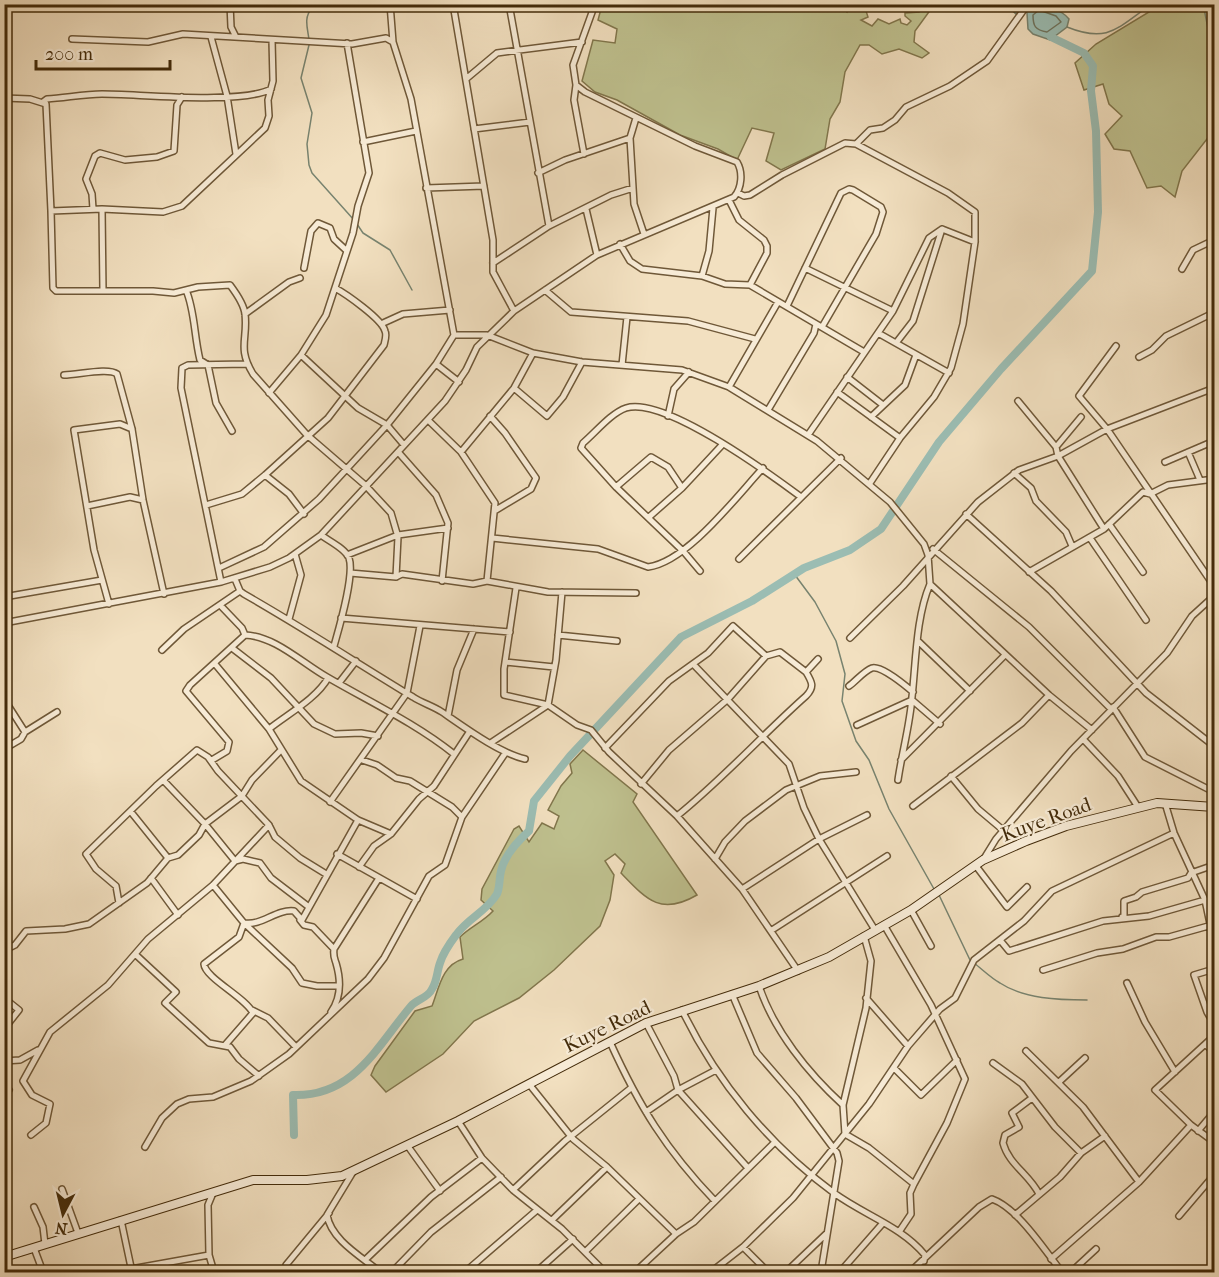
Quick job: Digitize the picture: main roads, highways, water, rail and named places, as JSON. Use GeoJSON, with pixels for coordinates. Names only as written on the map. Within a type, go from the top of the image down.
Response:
{"type":"FeatureCollection","features":[{"type":"Feature","properties":{"kind":"water"},"geometry":{"type":"Polygon","coordinates":[[[989,5],[1028,5],[1030,8],[1051,9],[1061,12],[1069,19],[1067,27],[1050,40],[1033,34],[1028,29],[1027,13],[1022,9],[1016,14],[1007,6],[1001,10],[989,5]]]}},
{"type":"Feature","properties":{"kind":"waterway"},"geometry":{"type":"LineString","coordinates":[[309,40],[307,20],[312,8],[310,4]]}},
{"type":"Feature","properties":{"kind":"waterway"},"geometry":{"type":"LineString","coordinates":[[1067,27],[1081,32],[1103,33],[1121,26],[1152,4]]}},
{"type":"Feature","properties":{"kind":"waterway"},"geometry":{"type":"LineString","coordinates":[[1203,4],[1214,57]]}},
{"type":"Feature","properties":{"kind":"waterway"},"geometry":{"type":"LineString","coordinates":[[294,1135],[293,1095],[314,1093],[333,1087],[348,1078],[375,1052],[411,1006],[430,992],[435,983],[441,959],[451,941],[466,924],[488,906],[497,894],[501,871],[508,854],[529,831],[534,801],[570,756],[681,637],[752,601],[804,568],[850,550],[881,529],[939,442],[1001,369],[1092,271],[1098,212],[1096,131],[1091,91],[1093,66],[1084,53],[1051,37]]}},
{"type":"Feature","properties":{"kind":"waterway"},"geometry":{"type":"LineString","coordinates":[[309,45],[301,78],[312,113],[307,144],[309,165],[312,173],[354,220]]}},
{"type":"Feature","properties":{"kind":"waterway"},"geometry":{"type":"LineString","coordinates":[[357,224],[363,233],[390,250],[412,290]]}},
{"type":"Feature","properties":{"kind":"waterway"},"geometry":{"type":"LineString","coordinates":[[795,575],[815,602],[836,641],[845,674],[842,701],[856,741],[869,760],[889,809],[934,889]]}},
{"type":"Feature","properties":{"kind":"waterway"},"geometry":{"type":"LineString","coordinates":[[939,895],[970,960]]}},
{"type":"Feature","properties":{"kind":"waterway"},"geometry":{"type":"LineString","coordinates":[[974,963],[997,981],[1020,992],[1053,999],[1087,1000]]}}]}
